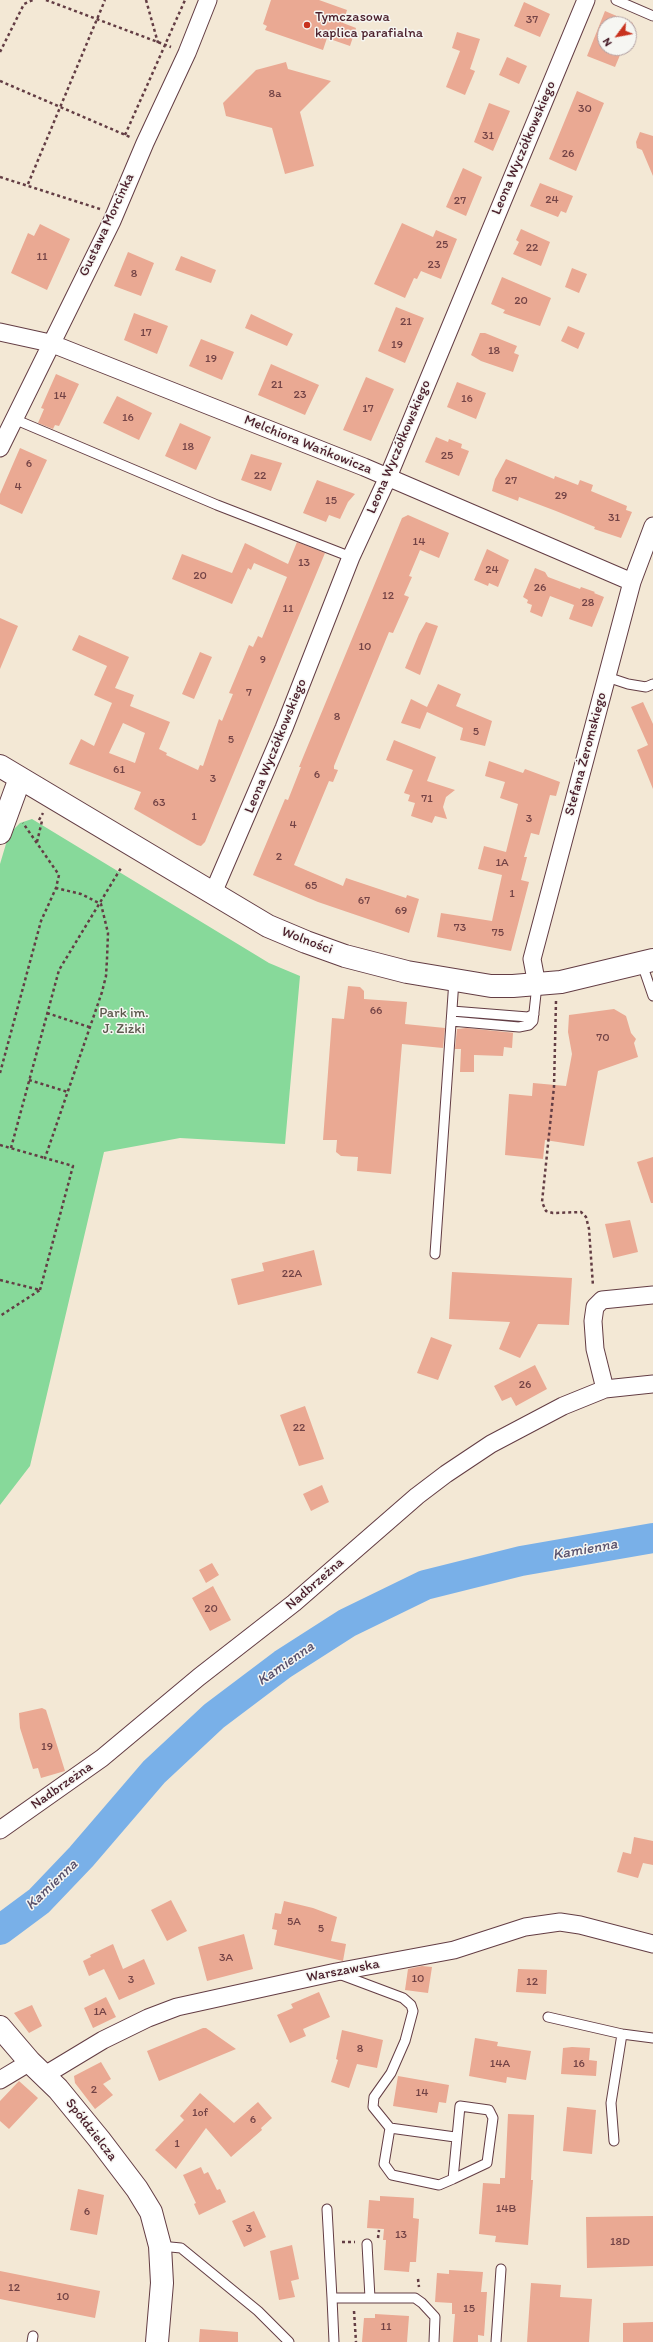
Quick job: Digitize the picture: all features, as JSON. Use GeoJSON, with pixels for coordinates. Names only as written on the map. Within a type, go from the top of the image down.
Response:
{"type":"FeatureCollection","features":[{"type":"Feature","properties":{"kind":"street","name":"Gustawa Morcinka"},"geometry":{"type":"LineString","coordinates":[[0,448],[50,343],[114,216],[144,143],[186,53],[208,0]]}},
{"type":"Feature","properties":{"kind":"street","name":"Leona Wyczółkowskiego"},"geometry":{"type":"LineString","coordinates":[[213,893],[284,728],[351,557],[388,477],[586,0]]}},
{"type":"Feature","properties":{"kind":"street","name":"Melchiora Wańkowicza"},"geometry":{"type":"LineString","coordinates":[[0,332],[50,343],[388,477],[632,582]]}},
{"type":"Feature","properties":{"kind":"street","name":"Stefana Żeromskiego"},"geometry":{"type":"LineString","coordinates":[[536,985],[532,959],[632,582],[653,526]]}},
{"type":"Feature","properties":{"kind":"street","name":"Wolności"},"geometry":{"type":"LineString","coordinates":[[0,766],[268,926],[345,956],[399,970],[491,986],[536,985],[648,962]]}},
{"type":"Feature","properties":{"kind":"street"},"geometry":{"type":"LineString","coordinates":[[0,834],[20,778]]}},
{"type":"Feature","properties":{"kind":"street"},"geometry":{"type":"LineString","coordinates":[[605,1389],[596,1348],[593,1321],[595,1307],[602,1300],[653,1295]]}},
{"type":"Feature","properties":{"kind":"street","name":"Nadbrzeżna"},"geometry":{"type":"LineString","coordinates":[[0,1830],[102,1758],[199,1677],[294,1603],[417,1496],[446,1474],[491,1444],[563,1406],[605,1389],[653,1384]]}},
{"type":"Feature","properties":{"kind":"street","name":"Warszawska"},"geometry":{"type":"LineString","coordinates":[[0,2080],[37,2069],[148,2018],[177,2007],[336,1972],[454,1950],[525,1928],[560,1922],[580,1925],[653,1944]]}},
{"type":"Feature","properties":{"kind":"street","name":"Spółdzielcza"},"geometry":{"type":"LineString","coordinates":[[6,2035],[37,2069],[58,2089],[137,2189],[150,2212],[160,2246],[162,2283],[157,2342]]}},
{"type":"Feature","properties":{"kind":"lane"},"geometry":{"type":"LineString","coordinates":[[616,0],[653,16]]}},
{"type":"Feature","properties":{"kind":"lane"},"geometry":{"type":"LineString","coordinates":[[14,419],[217,505],[351,557]]}},
{"type":"Feature","properties":{"kind":"lane"},"geometry":{"type":"LineString","coordinates":[[606,677],[634,685],[646,686],[653,684]]}},
{"type":"Feature","properties":{"kind":"lane"},"geometry":{"type":"LineString","coordinates":[[648,962],[653,996]]}},
{"type":"Feature","properties":{"kind":"lane"},"geometry":{"type":"LineString","coordinates":[[435,1254],[454,980]]}},
{"type":"Feature","properties":{"kind":"lane"},"geometry":{"type":"LineString","coordinates":[[451,1021],[524,1027],[533,1021],[536,985]]}},
{"type":"Feature","properties":{"kind":"lane"},"geometry":{"type":"LineString","coordinates":[[452,1011],[528,1017],[534,1014]]}},
{"type":"Feature","properties":{"kind":"lane"},"geometry":{"type":"LineString","coordinates":[[336,1972],[403,1998],[411,2005],[413,2010],[405,2041],[391,2073],[374,2097],[373,2107],[390,2128],[456,2138]]}},
{"type":"Feature","properties":{"kind":"lane"},"geometry":{"type":"LineString","coordinates":[[548,2017],[622,2034],[653,2038]]}},
{"type":"Feature","properties":{"kind":"lane"},"geometry":{"type":"LineString","coordinates":[[614,2141],[611,2103],[622,2034]]}},
{"type":"Feature","properties":{"kind":"lane"},"geometry":{"type":"LineString","coordinates":[[390,2128],[384,2164],[392,2175],[439,2185],[453,2179],[487,2163],[493,2118],[489,2110],[460,2106],[453,2179]]}},
{"type":"Feature","properties":{"kind":"lane"},"geometry":{"type":"LineString","coordinates":[[327,2210],[334,2342]]}},
{"type":"Feature","properties":{"kind":"lane"},"geometry":{"type":"LineString","coordinates":[[367,2244],[370,2298]]}},
{"type":"Feature","properties":{"kind":"lane"},"geometry":{"type":"LineString","coordinates":[[160,2246],[181,2248],[258,2311],[289,2342]]}},
{"type":"Feature","properties":{"kind":"lane"},"geometry":{"type":"LineString","coordinates":[[496,2342],[501,2269]]}},
{"type":"Feature","properties":{"kind":"lane"},"geometry":{"type":"LineString","coordinates":[[332,2298],[415,2298],[435,2317],[434,2342]]}},
{"type":"Feature","properties":{"kind":"path"},"geometry":{"type":"LineString","coordinates":[[0,52],[24,4],[33,0]]}},
{"type":"Feature","properties":{"kind":"path"},"geometry":{"type":"LineString","coordinates":[[46,0],[186,53]]}},
{"type":"Feature","properties":{"kind":"path"},"geometry":{"type":"LineString","coordinates":[[28,184],[105,0]]}},
{"type":"Feature","properties":{"kind":"path"},"geometry":{"type":"LineString","coordinates":[[146,0],[158,43]]}},
{"type":"Feature","properties":{"kind":"path"},"geometry":{"type":"LineString","coordinates":[[125,135],[166,46],[185,0]]}},
{"type":"Feature","properties":{"kind":"path"},"geometry":{"type":"LineString","coordinates":[[0,81],[144,143]]}},
{"type":"Feature","properties":{"kind":"path"},"geometry":{"type":"LineString","coordinates":[[0,177],[28,184],[92,205],[114,216]]}},
{"type":"Feature","properties":{"kind":"path"},"geometry":{"type":"LineString","coordinates":[[0,1072],[41,921],[56,888],[58,875],[20,819]]}},
{"type":"Feature","properties":{"kind":"path"},"geometry":{"type":"LineString","coordinates":[[37,842],[42,821]]}},
{"type":"Feature","properties":{"kind":"path"},"geometry":{"type":"LineString","coordinates":[[11,1148],[59,970],[122,868]]}},
{"type":"Feature","properties":{"kind":"path"},"geometry":{"type":"LineString","coordinates":[[45,1158],[106,976],[108,933],[101,904],[81,894],[56,888]]}},
{"type":"Feature","properties":{"kind":"path"},"geometry":{"type":"LineString","coordinates":[[556,1002],[554,1087],[542,1202],[546,1212],[581,1212],[586,1217],[589,1229],[595,1307]]}},
{"type":"Feature","properties":{"kind":"path"},"geometry":{"type":"LineString","coordinates":[[47,1013],[89,1027]]}},
{"type":"Feature","properties":{"kind":"path"},"geometry":{"type":"LineString","coordinates":[[29,1080],[68,1092]]}},
{"type":"Feature","properties":{"kind":"path"},"geometry":{"type":"LineString","coordinates":[[0,1145],[73,1166],[40,1290],[0,1316]]}},
{"type":"Feature","properties":{"kind":"path"},"geometry":{"type":"LineString","coordinates":[[0,1280],[40,1290]]}},
{"type":"Feature","properties":{"kind":"path"},"geometry":{"type":"LineString","coordinates":[[354,2304],[356,2342]]}},
{"type":"Feature","properties":{"kind":"green space","name":"Park im. J. Ziżki"},"geometry":{"type":"Polygon","coordinates":[[[32,819],[269,963],[300,976],[285,1144],[180,1138],[104,1152],[30,1466],[0,1505],[0,864],[11,827],[14,829],[20,823],[32,819]]]}},
{"type":"Feature","properties":{"kind":"building","name":"Tymczasowa kaplica parafialna"},"geometry":{"type":"Polygon","coordinates":[[[271,0],[319,0],[347,10],[343,23],[356,28],[350,46],[327,38],[323,50],[265,30],[267,26],[263,24],[271,0]]]}},
{"type":"Feature","properties":{"kind":"building"},"geometry":{"type":"Polygon","coordinates":[[[524,2],[550,14],[540,37],[514,26],[524,2]]]}},
{"type":"Feature","properties":{"kind":"building"},"geometry":{"type":"Polygon","coordinates":[[[605,11],[617,16],[603,16],[605,11]]]}},
{"type":"Feature","properties":{"kind":"building"},"geometry":{"type":"Polygon","coordinates":[[[597,31],[597,56],[620,56],[615,67],[587,56],[597,31]]]}},
{"type":"Feature","properties":{"kind":"building"},"geometry":{"type":"Polygon","coordinates":[[[457,32],[480,39],[470,69],[475,71],[465,95],[446,87],[460,51],[452,48],[457,32]]]}},
{"type":"Feature","properties":{"kind":"building"},"geometry":{"type":"Polygon","coordinates":[[[507,57],[527,66],[519,84],[499,75],[507,57]]]}},
{"type":"Feature","properties":{"kind":"building"},"geometry":{"type":"Polygon","coordinates":[[[286,62],[288,69],[331,81],[300,112],[314,166],[285,174],[272,128],[226,116],[223,103],[256,70],[286,62]]]}},
{"type":"Feature","properties":{"kind":"building"},"geometry":{"type":"Polygon","coordinates":[[[577,91],[604,103],[576,171],[549,159],[577,91]]]}},
{"type":"Feature","properties":{"kind":"building"},"geometry":{"type":"Polygon","coordinates":[[[489,103],[510,111],[493,151],[474,142],[489,103]]]}},
{"type":"Feature","properties":{"kind":"building"},"geometry":{"type":"Polygon","coordinates":[[[640,132],[653,136],[653,176],[642,150],[637,148],[636,142],[640,132]]]}},
{"type":"Feature","properties":{"kind":"building"},"geometry":{"type":"Polygon","coordinates":[[[463,168],[482,177],[466,216],[446,207],[463,168]]]}},
{"type":"Feature","properties":{"kind":"building"},"geometry":{"type":"Polygon","coordinates":[[[540,183],[573,196],[566,213],[561,211],[558,217],[530,206],[540,183]]]}},
{"type":"Feature","properties":{"kind":"building"},"geometry":{"type":"Polygon","coordinates":[[[402,223],[433,237],[436,230],[457,239],[441,279],[421,271],[417,279],[414,278],[405,298],[374,284],[402,223]]]}},
{"type":"Feature","properties":{"kind":"building"},"geometry":{"type":"Polygon","coordinates":[[[40,224],[70,239],[47,290],[11,273],[28,233],[34,236],[40,224]]]}},
{"type":"Feature","properties":{"kind":"building"},"geometry":{"type":"Polygon","coordinates":[[[521,229],[550,242],[541,266],[513,254],[519,242],[516,240],[521,229]]]}},
{"type":"Feature","properties":{"kind":"building"},"geometry":{"type":"Polygon","coordinates":[[[128,252],[154,263],[141,296],[114,286],[128,252]]]}},
{"type":"Feature","properties":{"kind":"building"},"geometry":{"type":"Polygon","coordinates":[[[181,256],[216,270],[211,283],[175,270],[181,256]]]}},
{"type":"Feature","properties":{"kind":"building"},"geometry":{"type":"Polygon","coordinates":[[[572,268],[587,274],[579,293],[565,287],[572,268]]]}},
{"type":"Feature","properties":{"kind":"building"},"geometry":{"type":"Polygon","coordinates":[[[502,277],[551,298],[540,326],[503,313],[505,310],[491,304],[502,277]]]}},
{"type":"Feature","properties":{"kind":"building"},"geometry":{"type":"Polygon","coordinates":[[[396,307],[424,318],[405,363],[378,351],[396,307]]]}},
{"type":"Feature","properties":{"kind":"building"},"geometry":{"type":"Polygon","coordinates":[[[134,313],[168,326],[157,354],[124,340],[134,313]]]}},
{"type":"Feature","properties":{"kind":"building"},"geometry":{"type":"Polygon","coordinates":[[[251,314],[293,334],[287,346],[245,328],[251,314]]]}},
{"type":"Feature","properties":{"kind":"building"},"geometry":{"type":"Polygon","coordinates":[[[568,326],[585,333],[578,349],[561,341],[568,326]]]}},
{"type":"Feature","properties":{"kind":"building"},"geometry":{"type":"Polygon","coordinates":[[[480,333],[485,333],[517,346],[514,353],[519,355],[513,372],[481,361],[471,355],[480,333]]]}},
{"type":"Feature","properties":{"kind":"building"},"geometry":{"type":"Polygon","coordinates":[[[201,339],[234,352],[222,380],[189,366],[201,339]]]}},
{"type":"Feature","properties":{"kind":"building"},"geometry":{"type":"Polygon","coordinates":[[[271,364],[319,385],[305,415],[258,395],[271,364]]]}},
{"type":"Feature","properties":{"kind":"building"},"geometry":{"type":"Polygon","coordinates":[[[56,374],[79,384],[59,426],[55,425],[53,429],[38,423],[44,409],[41,408],[56,374]]]}},
{"type":"Feature","properties":{"kind":"building"},"geometry":{"type":"Polygon","coordinates":[[[366,377],[394,389],[371,441],[343,430],[366,377]]]}},
{"type":"Feature","properties":{"kind":"building"},"geometry":{"type":"Polygon","coordinates":[[[457,382],[486,393],[476,419],[447,407],[457,382]]]}},
{"type":"Feature","properties":{"kind":"building"},"geometry":{"type":"Polygon","coordinates":[[[117,396],[152,413],[139,440],[103,423],[117,396]]]}},
{"type":"Feature","properties":{"kind":"building"},"geometry":{"type":"Polygon","coordinates":[[[180,423],[211,437],[196,470],[165,456],[180,423]]]}},
{"type":"Feature","properties":{"kind":"building"},"geometry":{"type":"Polygon","coordinates":[[[436,437],[448,442],[449,439],[462,444],[461,448],[469,451],[459,476],[425,462],[436,437]]]}},
{"type":"Feature","properties":{"kind":"building"},"geometry":{"type":"Polygon","coordinates":[[[20,448],[47,460],[22,514],[0,504],[0,494],[20,448]]]}},
{"type":"Feature","properties":{"kind":"building"},"geometry":{"type":"Polygon","coordinates":[[[251,454],[282,463],[271,491],[241,480],[251,454]]]}},
{"type":"Feature","properties":{"kind":"building"},"geometry":{"type":"Polygon","coordinates":[[[506,459],[554,479],[555,476],[578,485],[580,480],[593,485],[591,491],[627,506],[626,510],[632,512],[621,538],[594,529],[595,527],[519,497],[518,501],[492,491],[495,479],[506,459]]]}},
{"type":"Feature","properties":{"kind":"building"},"geometry":{"type":"Polygon","coordinates":[[[317,480],[355,494],[348,502],[340,519],[329,515],[326,522],[303,513],[317,480]]]}},
{"type":"Feature","properties":{"kind":"building"},"geometry":{"type":"Polygon","coordinates":[[[408,515],[449,533],[439,558],[420,550],[409,576],[412,577],[404,595],[409,597],[393,633],[389,632],[334,766],[334,769],[338,770],[333,782],[329,781],[294,865],[343,886],[346,878],[406,898],[407,895],[419,899],[409,933],[318,902],[253,875],[285,799],[288,800],[301,767],[299,767],[402,518],[408,515]]]}},
{"type":"Feature","properties":{"kind":"building"},"geometry":{"type":"Polygon","coordinates":[[[297,542],[325,553],[205,842],[201,846],[134,809],[141,792],[69,764],[81,739],[94,746],[112,703],[94,695],[107,666],[72,650],[79,635],[129,657],[115,688],[134,695],[130,706],[170,722],[159,749],[167,753],[166,755],[198,770],[200,765],[203,766],[219,719],[222,721],[233,694],[229,693],[249,645],[253,647],[258,636],[262,638],[287,577],[254,563],[251,570],[248,568],[232,604],[172,579],[182,554],[232,573],[245,543],[288,564],[297,542]],[[123,723],[109,753],[135,763],[145,733],[123,723]]]}},
{"type":"Feature","properties":{"kind":"building"},"geometry":{"type":"Polygon","coordinates":[[[487,549],[509,560],[498,587],[489,583],[488,586],[474,580],[487,549]]]}},
{"type":"Feature","properties":{"kind":"building"},"geometry":{"type":"Polygon","coordinates":[[[535,568],[545,572],[548,577],[580,589],[581,587],[595,592],[594,593],[604,597],[592,627],[569,619],[574,605],[550,596],[542,617],[530,612],[532,605],[527,603],[528,600],[523,597],[535,568]]]}},
{"type":"Feature","properties":{"kind":"building"},"geometry":{"type":"Polygon","coordinates":[[[0,618],[18,626],[0,669],[0,618]]]}},
{"type":"Feature","properties":{"kind":"building"},"geometry":{"type":"Polygon","coordinates":[[[426,622],[438,626],[420,675],[405,668],[419,634],[426,622]]]}},
{"type":"Feature","properties":{"kind":"building"},"geometry":{"type":"Polygon","coordinates":[[[200,652],[212,657],[194,699],[182,694],[200,652]]]}},
{"type":"Feature","properties":{"kind":"building"},"geometry":{"type":"Polygon","coordinates":[[[438,684],[461,694],[456,706],[492,721],[485,746],[460,740],[463,728],[427,712],[420,729],[401,723],[411,699],[427,707],[438,684]]]}},
{"type":"Feature","properties":{"kind":"building"},"geometry":{"type":"Polygon","coordinates":[[[643,702],[653,724],[653,789],[637,750],[648,745],[631,707],[643,702]]]}},
{"type":"Feature","properties":{"kind":"building"},"geometry":{"type":"Polygon","coordinates":[[[394,740],[436,757],[427,781],[455,790],[446,797],[443,807],[447,819],[435,816],[432,823],[411,816],[415,803],[408,801],[410,795],[404,793],[413,770],[386,760],[394,740]]]}},
{"type":"Feature","properties":{"kind":"building"},"geometry":{"type":"Polygon","coordinates":[[[489,761],[523,773],[525,769],[560,782],[556,796],[550,795],[539,835],[531,833],[524,857],[527,857],[521,880],[529,882],[511,951],[437,937],[441,913],[492,921],[502,875],[478,869],[484,846],[506,852],[518,804],[500,798],[505,782],[485,776],[489,761]]]}},
{"type":"Feature","properties":{"kind":"building"},"geometry":{"type":"Polygon","coordinates":[[[348,986],[360,987],[364,991],[364,999],[407,1002],[405,1024],[445,1028],[443,1048],[402,1044],[391,1174],[357,1171],[358,1157],[341,1156],[336,1152],[337,1140],[323,1140],[332,1018],[344,1019],[348,986]]]}},
{"type":"Feature","properties":{"kind":"building"},"geometry":{"type":"Polygon","coordinates":[[[614,1009],[626,1016],[631,1033],[636,1039],[634,1043],[638,1057],[598,1071],[584,1146],[545,1140],[543,1159],[505,1155],[509,1094],[532,1096],[533,1083],[566,1086],[572,1054],[568,1032],[569,1015],[614,1009]]]}},
{"type":"Feature","properties":{"kind":"building"},"geometry":{"type":"Polygon","coordinates":[[[466,1028],[516,1033],[513,1033],[512,1048],[504,1047],[503,1056],[474,1055],[474,1072],[460,1072],[461,1049],[455,1049],[457,1029],[466,1028]]]}},
{"type":"Feature","properties":{"kind":"building"},"geometry":{"type":"Polygon","coordinates":[[[653,1157],[653,1203],[651,1203],[637,1162],[653,1157]]]}},
{"type":"Feature","properties":{"kind":"building"},"geometry":{"type":"Polygon","coordinates":[[[630,1220],[638,1252],[613,1258],[605,1224],[630,1220]]]}},
{"type":"Feature","properties":{"kind":"building"},"geometry":{"type":"Polygon","coordinates":[[[314,1250],[322,1285],[238,1305],[231,1279],[264,1271],[262,1263],[314,1250]]]}},
{"type":"Feature","properties":{"kind":"building"},"geometry":{"type":"Polygon","coordinates":[[[452,1272],[572,1278],[569,1325],[538,1324],[520,1358],[499,1349],[510,1322],[449,1319],[452,1272]]]}},
{"type":"Feature","properties":{"kind":"building"},"geometry":{"type":"Polygon","coordinates":[[[431,1337],[452,1345],[438,1380],[417,1373],[431,1337]]]}},
{"type":"Feature","properties":{"kind":"building"},"geometry":{"type":"Polygon","coordinates":[[[535,1365],[547,1389],[516,1406],[511,1397],[502,1401],[494,1386],[535,1365]]]}},
{"type":"Feature","properties":{"kind":"building"},"geometry":{"type":"Polygon","coordinates":[[[305,1406],[324,1459],[299,1466],[280,1415],[305,1406]]]}},
{"type":"Feature","properties":{"kind":"building"},"geometry":{"type":"Polygon","coordinates":[[[322,1485],[329,1502],[311,1511],[303,1494],[322,1485]]]}},
{"type":"Feature","properties":{"kind":"building"},"geometry":{"type":"Polygon","coordinates":[[[212,1563],[219,1575],[206,1583],[199,1570],[212,1563]]]}},
{"type":"Feature","properties":{"kind":"building"},"geometry":{"type":"Polygon","coordinates":[[[213,1586],[231,1620],[210,1631],[192,1598],[213,1586]]]}},
{"type":"Feature","properties":{"kind":"building"},"geometry":{"type":"Polygon","coordinates":[[[42,1708],[46,1710],[65,1771],[41,1778],[38,1768],[33,1769],[20,1728],[19,1713],[42,1708]]]}},
{"type":"Feature","properties":{"kind":"building"},"geometry":{"type":"Polygon","coordinates":[[[634,1837],[653,1841],[653,1865],[643,1863],[638,1878],[617,1872],[623,1852],[631,1854],[634,1837]]]}},
{"type":"Feature","properties":{"kind":"building"},"geometry":{"type":"Polygon","coordinates":[[[171,1900],[187,1931],[167,1941],[151,1910],[171,1900]]]}},
{"type":"Feature","properties":{"kind":"building"},"geometry":{"type":"Polygon","coordinates":[[[284,1901],[313,1908],[337,1917],[331,1941],[346,1944],[343,1961],[274,1945],[277,1930],[272,1929],[275,1913],[281,1914],[284,1901]]]}},
{"type":"Feature","properties":{"kind":"building"},"geometry":{"type":"Polygon","coordinates":[[[244,1934],[253,1969],[207,1981],[198,1947],[244,1934]]]}},
{"type":"Feature","properties":{"kind":"building"},"geometry":{"type":"Polygon","coordinates":[[[113,1944],[123,1969],[144,1959],[155,1984],[119,2000],[104,1969],[89,1976],[83,1961],[91,1957],[90,1955],[113,1944]]]}},
{"type":"Feature","properties":{"kind":"building"},"geometry":{"type":"Polygon","coordinates":[[[422,1966],[432,1967],[428,1993],[405,1990],[408,1969],[422,1966]]]}},
{"type":"Feature","properties":{"kind":"building"},"geometry":{"type":"Polygon","coordinates":[[[518,1969],[547,1970],[546,1994],[516,1992],[518,1969]]]}},
{"type":"Feature","properties":{"kind":"building"},"geometry":{"type":"Polygon","coordinates":[[[319,1992],[330,2017],[303,2029],[306,2036],[290,2043],[277,2015],[293,2008],[291,2004],[319,1992]]]}},
{"type":"Feature","properties":{"kind":"building"},"geometry":{"type":"Polygon","coordinates":[[[106,1997],[116,2017],[93,2028],[84,2008],[106,1997]]]}},
{"type":"Feature","properties":{"kind":"building"},"geometry":{"type":"Polygon","coordinates":[[[32,2005],[42,2026],[29,2033],[14,2013],[32,2005]]]}},
{"type":"Feature","properties":{"kind":"building"},"geometry":{"type":"Polygon","coordinates":[[[206,2028],[236,2049],[159,2081],[147,2051],[206,2028]]]}},
{"type":"Feature","properties":{"kind":"building"},"geometry":{"type":"Polygon","coordinates":[[[342,2030],[383,2040],[377,2068],[357,2064],[349,2088],[331,2082],[338,2060],[336,2059],[342,2030]]]}},
{"type":"Feature","properties":{"kind":"building"},"geometry":{"type":"Polygon","coordinates":[[[475,2038],[498,2042],[497,2046],[531,2051],[526,2080],[507,2077],[506,2083],[469,2076],[475,2038]]]}},
{"type":"Feature","properties":{"kind":"building"},"geometry":{"type":"Polygon","coordinates":[[[563,2048],[590,2048],[589,2060],[597,2061],[596,2076],[561,2074],[563,2048]]]}},
{"type":"Feature","properties":{"kind":"building"},"geometry":{"type":"Polygon","coordinates":[[[101,2062],[111,2079],[103,2084],[113,2095],[95,2109],[75,2083],[74,2076],[101,2062]]]}},
{"type":"Feature","properties":{"kind":"building"},"geometry":{"type":"Polygon","coordinates":[[[398,2076],[449,2085],[446,2103],[439,2102],[437,2113],[393,2106],[398,2076]]]}},
{"type":"Feature","properties":{"kind":"building"},"geometry":{"type":"Polygon","coordinates":[[[19,2081],[38,2098],[9,2129],[0,2121],[0,2101],[19,2081]]]}},
{"type":"Feature","properties":{"kind":"building"},"geometry":{"type":"Polygon","coordinates":[[[200,2093],[234,2123],[258,2102],[272,2118],[261,2128],[262,2130],[231,2157],[206,2128],[176,2169],[155,2150],[184,2120],[180,2116],[200,2093]]]}},
{"type":"Feature","properties":{"kind":"building"},"geometry":{"type":"Polygon","coordinates":[[[567,2107],[596,2110],[592,2154],[563,2151],[567,2107]]]}},
{"type":"Feature","properties":{"kind":"building"},"geometry":{"type":"Polygon","coordinates":[[[508,2114],[534,2115],[531,2180],[533,2180],[528,2245],[495,2242],[496,2236],[479,2234],[483,2183],[500,2184],[500,2178],[505,2178],[508,2114]]]}},
{"type":"Feature","properties":{"kind":"building"},"geometry":{"type":"Polygon","coordinates":[[[201,2167],[204,2174],[208,2172],[217,2190],[220,2189],[226,2202],[199,2215],[194,2204],[196,2203],[183,2175],[201,2167]]]}},
{"type":"Feature","properties":{"kind":"building"},"geometry":{"type":"Polygon","coordinates":[[[78,2189],[104,2195],[97,2235],[70,2230],[78,2189]]]}},
{"type":"Feature","properties":{"kind":"building"},"geometry":{"type":"Polygon","coordinates":[[[380,2196],[414,2198],[413,2218],[419,2219],[416,2262],[410,2262],[409,2272],[384,2270],[386,2240],[383,2240],[384,2229],[367,2228],[369,2200],[380,2201],[380,2196]]]}},
{"type":"Feature","properties":{"kind":"building"},"geometry":{"type":"Polygon","coordinates":[[[254,2211],[266,2237],[244,2247],[232,2221],[254,2211]]]}},
{"type":"Feature","properties":{"kind":"building"},"geometry":{"type":"Polygon","coordinates":[[[653,2216],[653,2266],[587,2268],[586,2217],[653,2216]]]}},
{"type":"Feature","properties":{"kind":"building"},"geometry":{"type":"Polygon","coordinates":[[[292,2245],[299,2279],[291,2281],[295,2297],[279,2300],[270,2251],[292,2245]]]}},
{"type":"Feature","properties":{"kind":"building"},"geometry":{"type":"Polygon","coordinates":[[[449,2270],[483,2272],[481,2292],[487,2292],[484,2336],[478,2335],[478,2342],[453,2342],[455,2314],[452,2314],[452,2303],[435,2302],[437,2273],[449,2274],[449,2270]]]}},
{"type":"Feature","properties":{"kind":"building"},"geometry":{"type":"Polygon","coordinates":[[[0,2271],[100,2291],[95,2318],[0,2299],[0,2271]]]}},
{"type":"Feature","properties":{"kind":"building"},"geometry":{"type":"Polygon","coordinates":[[[531,2283],[561,2285],[560,2297],[592,2299],[589,2342],[527,2342],[531,2283]]]}},
{"type":"Feature","properties":{"kind":"building"},"geometry":{"type":"Polygon","coordinates":[[[375,2314],[409,2316],[407,2342],[362,2342],[364,2318],[375,2318],[375,2314]]]}},
{"type":"Feature","properties":{"kind":"building"},"geometry":{"type":"Polygon","coordinates":[[[653,2322],[653,2342],[623,2342],[623,2323],[653,2322]]]}},
{"type":"Feature","properties":{"kind":"building"},"geometry":{"type":"Polygon","coordinates":[[[200,2329],[238,2332],[238,2342],[199,2342],[200,2329]]]}},
{"type":"Feature","properties":{"kind":"waterway","name":"Kamienna"},"geometry":{"type":"LineString","coordinates":[[0,1930],[39,1901],[81,1857],[154,1772],[214,1716],[283,1664],[347,1623],[425,1585],[521,1561],[653,1538]]}},
{"type":"Feature","properties":{"kind":"place","name":"Tymczasowa kaplica parafialna"},"geometry":{"type":"Point","coordinates":[307,25]}}]}
